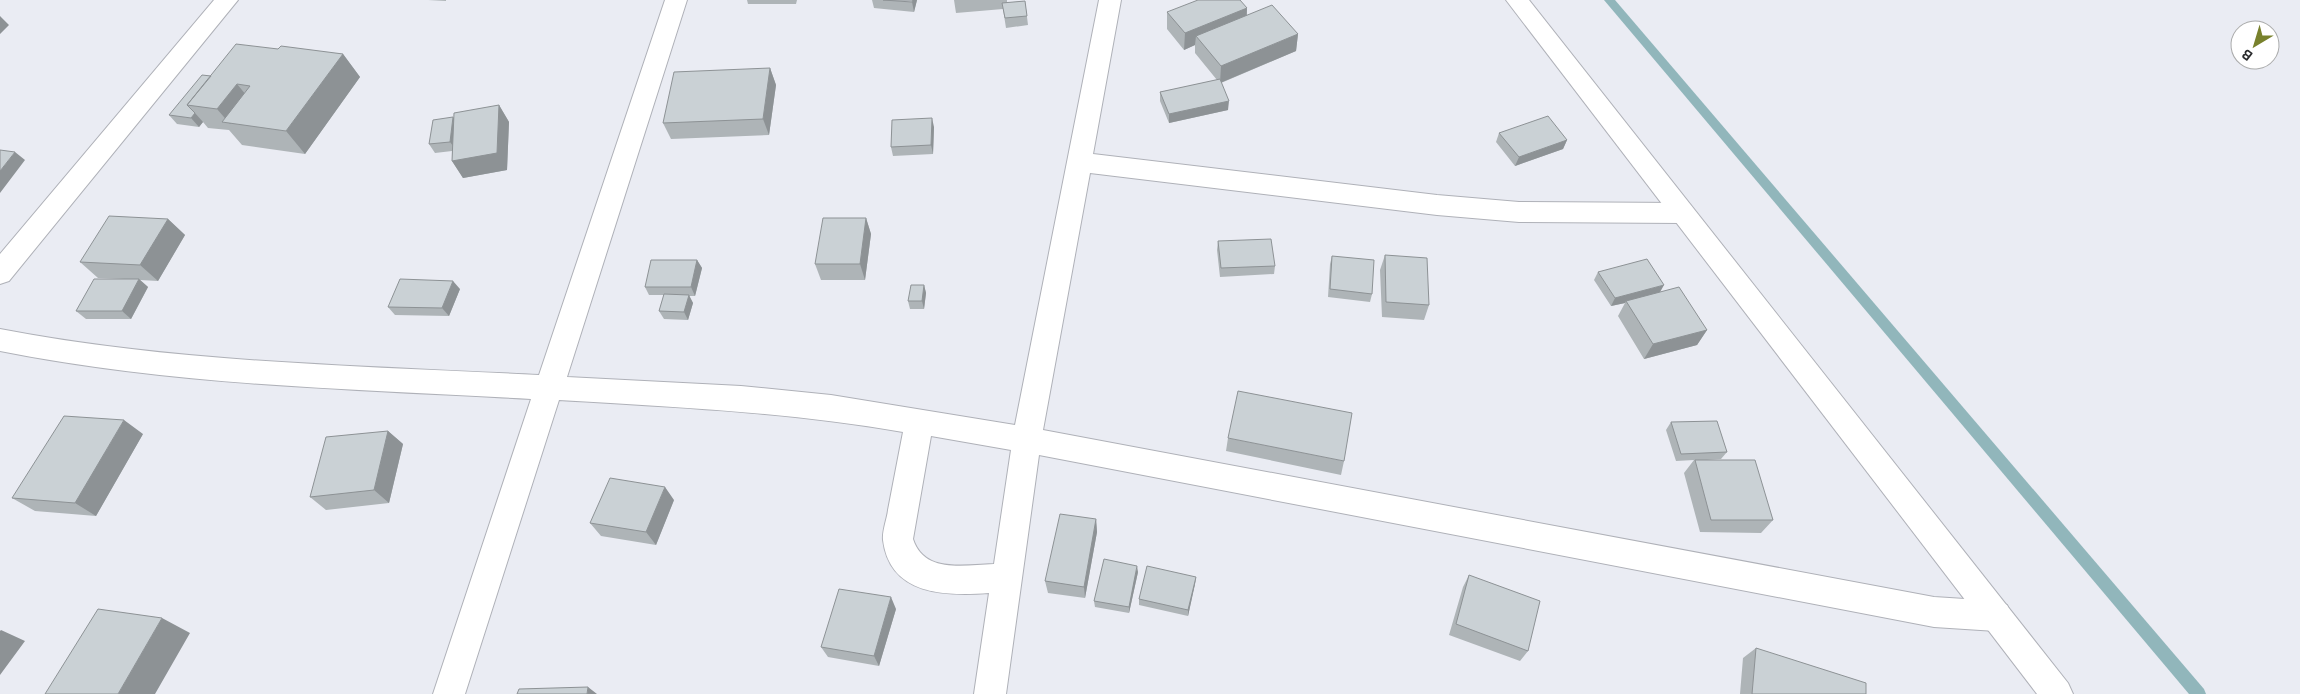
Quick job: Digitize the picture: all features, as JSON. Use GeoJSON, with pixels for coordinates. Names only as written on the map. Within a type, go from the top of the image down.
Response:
{"type":"FeatureCollection","features":[{"type":"Feature","properties":{"kind":"street"},"geometry":{"type":"LineString","coordinates":[[0,273],[227,0]]}},
{"type":"Feature","properties":{"kind":"street"},"geometry":{"type":"LineString","coordinates":[[449,694],[676,0]]}},
{"type":"Feature","properties":{"kind":"street"},"geometry":{"type":"LineString","coordinates":[[990,694],[1027,440],[1110,0]]}},
{"type":"Feature","properties":{"kind":"street"},"geometry":{"type":"LineString","coordinates":[[1517,0],[2056,694]]}},
{"type":"Feature","properties":{"kind":"street"},"geometry":{"type":"LineString","coordinates":[[1079,162],[1437,205],[1574,214],[1682,213]]}},
{"type":"Feature","properties":{"kind":"street"},"geometry":{"type":"LineString","coordinates":[[0,340],[72,354],[174,365],[326,376],[741,398],[919,420],[1934,612],[1996,616]]}},
{"type":"Feature","properties":{"kind":"street"},"geometry":{"type":"LineString","coordinates":[[919,420],[898,539],[900,553],[906,564],[917,573],[931,578],[1007,578]]}},
{"type":"Feature","properties":{"kind":"building"},"geometry":{"type":"Polygon","coordinates":[[[883,0],[913,0],[912,2],[883,0]]]}},
{"type":"Feature","properties":{"kind":"building"},"geometry":{"type":"Polygon","coordinates":[[[1198,0],[1240,0],[1247,8],[1185,33],[1167,12],[1198,0]]]}},
{"type":"Feature","properties":{"kind":"building"},"geometry":{"type":"Polygon","coordinates":[[[1025,1],[1027,16],[1005,18],[1002,3],[1025,1]]]}},
{"type":"Feature","properties":{"kind":"building"},"geometry":{"type":"Polygon","coordinates":[[[1272,5],[1298,34],[1221,66],[1196,36],[1272,5]]]}},
{"type":"Feature","properties":{"kind":"building"},"geometry":{"type":"Polygon","coordinates":[[[236,44],[278,49],[281,46],[343,54],[286,131],[222,122],[250,86],[237,84],[217,109],[187,105],[236,44]]]}},
{"type":"Feature","properties":{"kind":"building"},"geometry":{"type":"Polygon","coordinates":[[[770,68],[763,119],[663,123],[674,72],[770,68]]]}},
{"type":"Feature","properties":{"kind":"building"},"geometry":{"type":"Polygon","coordinates":[[[202,75],[211,76],[187,105],[195,113],[191,118],[169,115],[202,75]]]}},
{"type":"Feature","properties":{"kind":"building"},"geometry":{"type":"Polygon","coordinates":[[[1220,79],[1229,101],[1169,114],[1160,92],[1220,79]]]}},
{"type":"Feature","properties":{"kind":"building"},"geometry":{"type":"Polygon","coordinates":[[[499,105],[497,153],[452,161],[454,113],[499,105]]]}},
{"type":"Feature","properties":{"kind":"building"},"geometry":{"type":"Polygon","coordinates":[[[1548,116],[1567,140],[1519,157],[1499,133],[1548,116]]]}},
{"type":"Feature","properties":{"kind":"building"},"geometry":{"type":"Polygon","coordinates":[[[453,117],[450,142],[429,144],[433,120],[453,117]]]}},
{"type":"Feature","properties":{"kind":"building"},"geometry":{"type":"Polygon","coordinates":[[[932,118],[931,145],[891,147],[892,120],[932,118]]]}},
{"type":"Feature","properties":{"kind":"building"},"geometry":{"type":"Polygon","coordinates":[[[0,150],[15,152],[0,171],[0,150]]]}},
{"type":"Feature","properties":{"kind":"building"},"geometry":{"type":"Polygon","coordinates":[[[109,216],[168,219],[140,265],[80,262],[109,216]]]}},
{"type":"Feature","properties":{"kind":"building"},"geometry":{"type":"Polygon","coordinates":[[[823,218],[866,218],[860,264],[815,264],[823,218]]]}},
{"type":"Feature","properties":{"kind":"building"},"geometry":{"type":"Polygon","coordinates":[[[1271,239],[1275,266],[1221,268],[1218,241],[1271,239]]]}},
{"type":"Feature","properties":{"kind":"building"},"geometry":{"type":"Polygon","coordinates":[[[1385,255],[1427,258],[1429,305],[1386,302],[1385,255]]]}},
{"type":"Feature","properties":{"kind":"building"},"geometry":{"type":"Polygon","coordinates":[[[1332,256],[1374,260],[1372,294],[1330,289],[1332,256]]]}},
{"type":"Feature","properties":{"kind":"building"},"geometry":{"type":"Polygon","coordinates":[[[1647,259],[1664,285],[1615,298],[1598,272],[1647,259]]]}},
{"type":"Feature","properties":{"kind":"building"},"geometry":{"type":"Polygon","coordinates":[[[651,260],[697,260],[691,287],[645,287],[651,260]]]}},
{"type":"Feature","properties":{"kind":"building"},"geometry":{"type":"Polygon","coordinates":[[[94,279],[139,279],[122,311],[76,311],[94,279]]]}},
{"type":"Feature","properties":{"kind":"building"},"geometry":{"type":"Polygon","coordinates":[[[400,279],[453,281],[442,308],[388,307],[400,279]]]}},
{"type":"Feature","properties":{"kind":"building"},"geometry":{"type":"Polygon","coordinates":[[[911,285],[924,285],[922,301],[908,301],[911,285]]]}},
{"type":"Feature","properties":{"kind":"building"},"geometry":{"type":"Polygon","coordinates":[[[1679,287],[1707,330],[1653,344],[1626,301],[1679,287]]]}},
{"type":"Feature","properties":{"kind":"building"},"geometry":{"type":"Polygon","coordinates":[[[664,294],[689,295],[684,312],[659,311],[664,294]]]}},
{"type":"Feature","properties":{"kind":"building"},"geometry":{"type":"Polygon","coordinates":[[[1238,391],[1352,413],[1344,461],[1228,438],[1238,391]]]}},
{"type":"Feature","properties":{"kind":"building"},"geometry":{"type":"Polygon","coordinates":[[[64,416],[124,420],[75,503],[12,498],[64,416]]]}},
{"type":"Feature","properties":{"kind":"building"},"geometry":{"type":"Polygon","coordinates":[[[1717,421],[1727,452],[1681,454],[1671,422],[1717,421]]]}},
{"type":"Feature","properties":{"kind":"building"},"geometry":{"type":"Polygon","coordinates":[[[388,431],[374,490],[310,497],[326,437],[388,431]]]}},
{"type":"Feature","properties":{"kind":"building"},"geometry":{"type":"Polygon","coordinates":[[[1695,460],[1755,460],[1773,520],[1711,520],[1695,460]]]}},
{"type":"Feature","properties":{"kind":"building"},"geometry":{"type":"Polygon","coordinates":[[[610,478],[665,487],[646,532],[590,523],[610,478]]]}},
{"type":"Feature","properties":{"kind":"building"},"geometry":{"type":"Polygon","coordinates":[[[1060,514],[1096,519],[1084,587],[1045,581],[1060,514]]]}},
{"type":"Feature","properties":{"kind":"building"},"geometry":{"type":"Polygon","coordinates":[[[1104,559],[1137,566],[1129,607],[1094,601],[1104,559]]]}},
{"type":"Feature","properties":{"kind":"building"},"geometry":{"type":"Polygon","coordinates":[[[1147,566],[1196,577],[1188,610],[1139,599],[1147,566]]]}},
{"type":"Feature","properties":{"kind":"building"},"geometry":{"type":"Polygon","coordinates":[[[1469,575],[1540,601],[1528,651],[1456,624],[1469,575]]]}},
{"type":"Feature","properties":{"kind":"building"},"geometry":{"type":"Polygon","coordinates":[[[839,589],[891,597],[874,656],[821,647],[839,589]]]}},
{"type":"Feature","properties":{"kind":"building"},"geometry":{"type":"Polygon","coordinates":[[[98,609],[162,618],[118,694],[45,694],[98,609]]]}},
{"type":"Feature","properties":{"kind":"building"},"geometry":{"type":"Polygon","coordinates":[[[1756,648],[1866,683],[1866,694],[1752,694],[1756,648]]]}},
{"type":"Feature","properties":{"kind":"building"},"geometry":{"type":"Polygon","coordinates":[[[588,687],[587,694],[517,694],[519,689],[588,687]]]}},
{"type":"Feature","properties":{"kind":"waterway"},"geometry":{"type":"LineString","coordinates":[[1609,0],[2199,694]]}}]}
